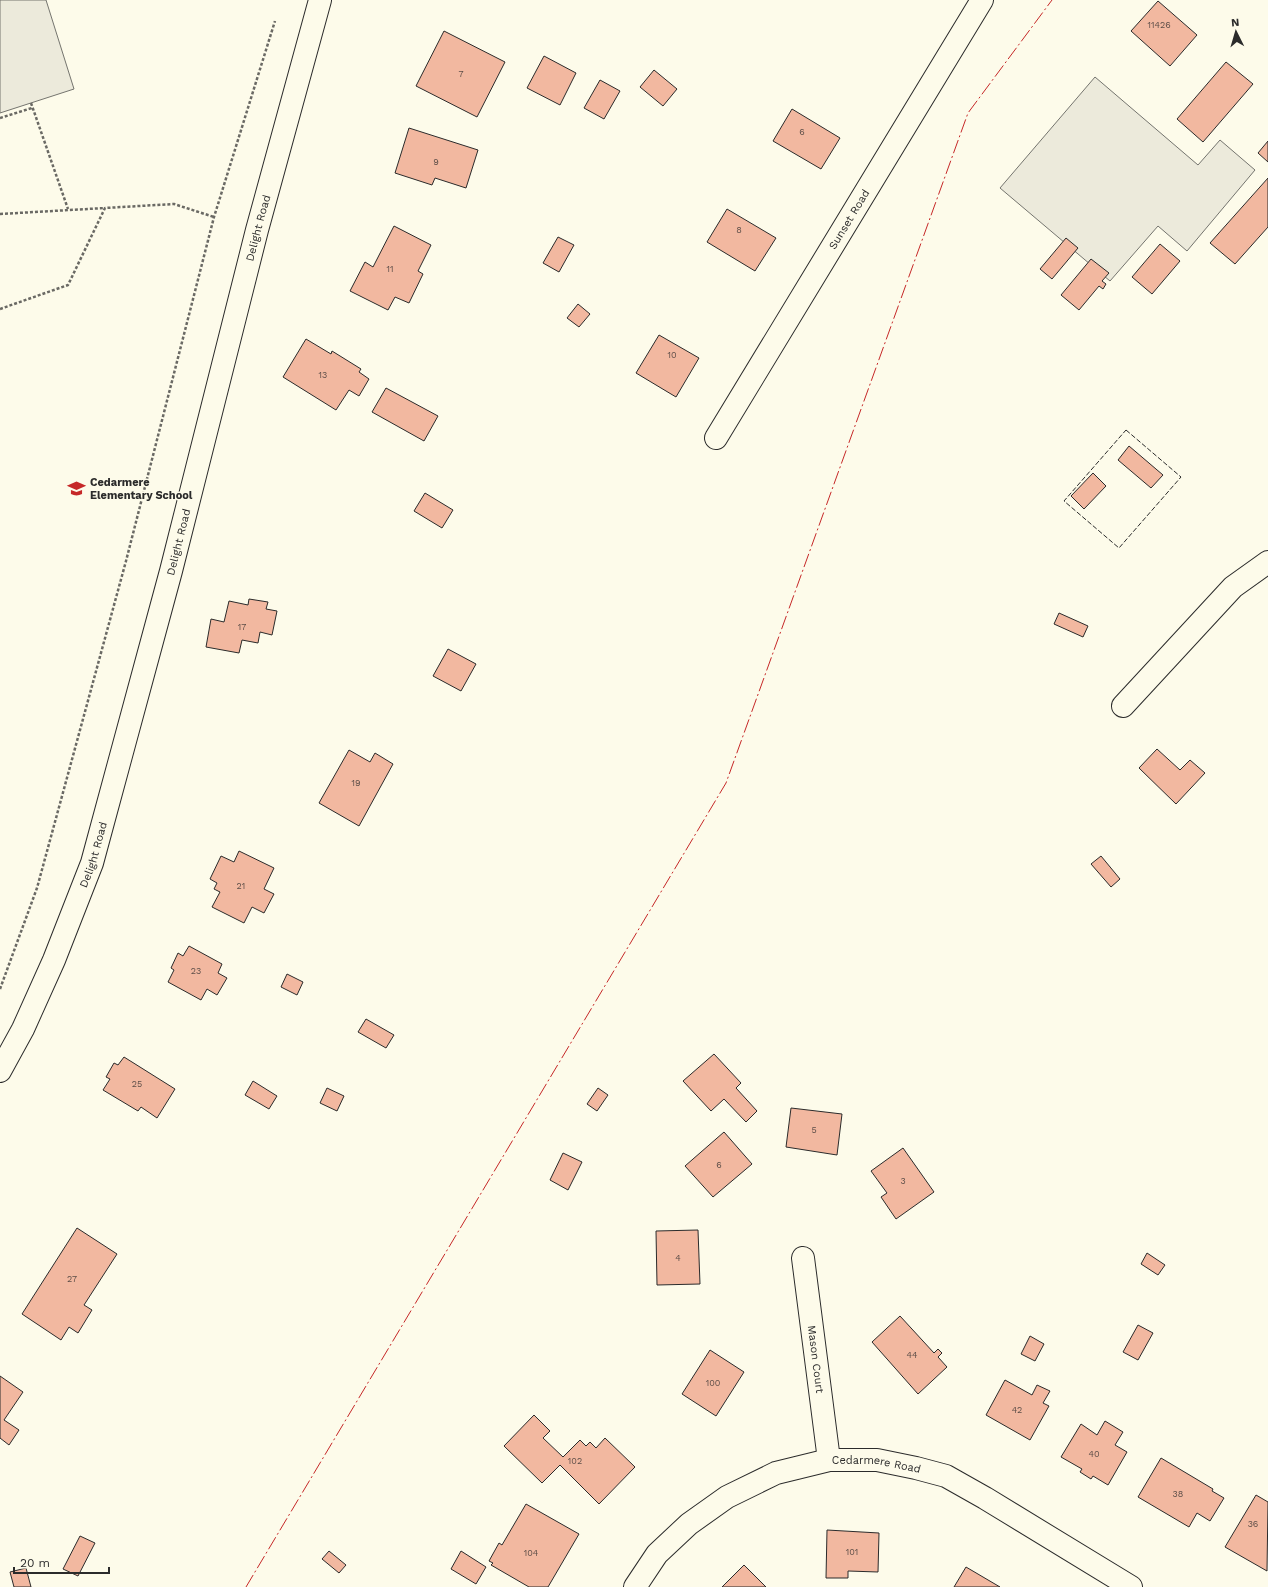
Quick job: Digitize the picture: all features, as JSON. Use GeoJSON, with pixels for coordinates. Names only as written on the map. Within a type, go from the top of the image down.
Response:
{"type":"FeatureCollection","features":[{"type":"Feature","properties":{"kind":"street","name":"Delight Road"},"geometry":{"type":"LineString","coordinates":[[0,1071],[23,1029],[51,967],[92,863],[169,578],[257,230],[320,0]]}},
{"type":"Feature","properties":{"kind":"street","name":"Sunset Road"},"geometry":{"type":"LineString","coordinates":[[716,438],[982,0]]}},
{"type":"Feature","properties":{"kind":"street"},"geometry":{"type":"LineString","coordinates":[[1123,706],[1233,587],[1268,562]]}},
{"type":"Feature","properties":{"kind":"street","name":"Mason Court"},"geometry":{"type":"LineString","coordinates":[[803,1258],[829,1460]]}},
{"type":"Feature","properties":{"kind":"street","name":"Cedarmere Road"},"geometry":{"type":"LineString","coordinates":[[635,1587],[657,1554],[689,1524],[727,1497],[776,1473],[829,1460],[877,1460],[946,1476],[985,1498],[1131,1587]]}},
{"type":"Feature","properties":{"kind":"path"},"geometry":{"type":"LineString","coordinates":[[0,989],[37,888],[69,774],[214,217],[275,21]]}},
{"type":"Feature","properties":{"kind":"path"},"geometry":{"type":"LineString","coordinates":[[31,103],[68,209]]}},
{"type":"Feature","properties":{"kind":"path"},"geometry":{"type":"LineString","coordinates":[[0,118],[32,108]]}},
{"type":"Feature","properties":{"kind":"path"},"geometry":{"type":"LineString","coordinates":[[0,214],[174,204],[214,217]]}},
{"type":"Feature","properties":{"kind":"path"},"geometry":{"type":"LineString","coordinates":[[0,309],[68,285],[104,208]]}},
{"type":"Feature","properties":{"kind":"shaded area"},"geometry":{"type":"Polygon","coordinates":[[[0,0],[46,0],[74,89],[0,113],[0,0]]]}},
{"type":"Feature","properties":{"kind":"shaded area"},"geometry":{"type":"Polygon","coordinates":[[[1095,77],[1198,165],[1220,140],[1255,170],[1187,251],[1158,226],[1110,281],[1000,188],[1095,77]]]}},
{"type":"Feature","properties":{"kind":"building"},"geometry":{"type":"Polygon","coordinates":[[[1158,1],[1197,35],[1170,66],[1131,31],[1158,1]]]}},
{"type":"Feature","properties":{"kind":"building"},"geometry":{"type":"Polygon","coordinates":[[[444,31],[505,62],[477,117],[416,86],[444,31]]]}},
{"type":"Feature","properties":{"kind":"building"},"geometry":{"type":"Polygon","coordinates":[[[544,56],[576,73],[560,105],[527,88],[544,56]]]}},
{"type":"Feature","properties":{"kind":"building"},"geometry":{"type":"Polygon","coordinates":[[[1226,62],[1253,84],[1203,142],[1177,119],[1226,62]]]}},
{"type":"Feature","properties":{"kind":"building"},"geometry":{"type":"Polygon","coordinates":[[[654,70],[677,89],[663,106],[640,87],[654,70]]]}},
{"type":"Feature","properties":{"kind":"building"},"geometry":{"type":"Polygon","coordinates":[[[600,80],[620,91],[604,119],[584,108],[600,80]]]}},
{"type":"Feature","properties":{"kind":"building"},"geometry":{"type":"Polygon","coordinates":[[[792,109],[840,138],[821,169],[773,141],[792,109]]]}},
{"type":"Feature","properties":{"kind":"building"},"geometry":{"type":"Polygon","coordinates":[[[409,128],[478,150],[466,188],[435,178],[432,185],[395,173],[409,128]]]}},
{"type":"Feature","properties":{"kind":"building"},"geometry":{"type":"Polygon","coordinates":[[[1268,141],[1268,162],[1258,153],[1268,141]]]}},
{"type":"Feature","properties":{"kind":"building"},"geometry":{"type":"Polygon","coordinates":[[[1268,178],[1268,227],[1235,264],[1210,243],[1268,178]]]}},
{"type":"Feature","properties":{"kind":"building"},"geometry":{"type":"Polygon","coordinates":[[[727,209],[776,238],[755,271],[707,242],[727,209]]]}},
{"type":"Feature","properties":{"kind":"building"},"geometry":{"type":"Polygon","coordinates":[[[394,226],[431,245],[418,271],[423,274],[409,303],[395,297],[388,310],[350,291],[365,262],[373,267],[394,226]]]}},
{"type":"Feature","properties":{"kind":"building"},"geometry":{"type":"Polygon","coordinates":[[[558,237],[574,245],[559,272],[543,263],[558,237]]]}},
{"type":"Feature","properties":{"kind":"building"},"geometry":{"type":"Polygon","coordinates":[[[1066,238],[1078,248],[1052,279],[1040,269],[1066,238]]]}},
{"type":"Feature","properties":{"kind":"building"},"geometry":{"type":"Polygon","coordinates":[[[1160,244],[1180,261],[1152,294],[1132,277],[1160,244]]]}},
{"type":"Feature","properties":{"kind":"building"},"geometry":{"type":"Polygon","coordinates":[[[1091,259],[1109,273],[1102,281],[1106,284],[1103,289],[1099,286],[1079,310],[1061,295],[1091,259]]]}},
{"type":"Feature","properties":{"kind":"building"},"geometry":{"type":"Polygon","coordinates":[[[578,304],[590,314],[579,327],[567,318],[578,304]]]}},
{"type":"Feature","properties":{"kind":"building"},"geometry":{"type":"Polygon","coordinates":[[[659,335],[699,358],[676,397],[636,373],[659,335]]]}},
{"type":"Feature","properties":{"kind":"building"},"geometry":{"type":"Polygon","coordinates":[[[306,339],[331,354],[332,351],[361,369],[359,372],[369,379],[359,396],[349,390],[336,410],[283,377],[306,339]]]}},
{"type":"Feature","properties":{"kind":"building"},"geometry":{"type":"Polygon","coordinates":[[[386,388],[438,416],[424,441],[372,412],[386,388]]]}},
{"type":"Feature","properties":{"kind":"building"},"geometry":{"type":"Polygon","coordinates":[[[1129,446],[1163,475],[1151,488],[1118,460],[1129,446]]]}},
{"type":"Feature","properties":{"kind":"building"},"geometry":{"type":"Polygon","coordinates":[[[1093,473],[1106,486],[1084,509],[1071,496],[1093,473]]]}},
{"type":"Feature","properties":{"kind":"building"},"geometry":{"type":"Polygon","coordinates":[[[425,493],[453,510],[442,528],[414,511],[425,493]]]}},
{"type":"Feature","properties":{"kind":"building"},"geometry":{"type":"Polygon","coordinates":[[[249,599],[268,602],[266,609],[277,611],[272,635],[260,632],[258,643],[242,640],[239,653],[206,647],[211,619],[224,622],[229,601],[248,605],[249,599]]]}},
{"type":"Feature","properties":{"kind":"building"},"geometry":{"type":"Polygon","coordinates":[[[1059,613],[1088,626],[1083,637],[1054,624],[1059,613]]]}},
{"type":"Feature","properties":{"kind":"building"},"geometry":{"type":"Polygon","coordinates":[[[448,649],[476,664],[461,691],[433,676],[448,649]]]}},
{"type":"Feature","properties":{"kind":"building"},"geometry":{"type":"Polygon","coordinates":[[[1157,749],[1180,770],[1190,760],[1205,773],[1176,804],[1139,768],[1157,749]]]}},
{"type":"Feature","properties":{"kind":"building"},"geometry":{"type":"Polygon","coordinates":[[[349,750],[370,762],[375,753],[393,764],[359,826],[319,803],[349,750]]]}},
{"type":"Feature","properties":{"kind":"building"},"geometry":{"type":"Polygon","coordinates":[[[239,851],[274,868],[264,889],[274,894],[264,913],[252,907],[244,923],[212,907],[220,892],[214,889],[217,883],[210,879],[221,856],[234,862],[239,851]]]}},
{"type":"Feature","properties":{"kind":"building"},"geometry":{"type":"Polygon","coordinates":[[[1101,856],[1120,879],[1111,887],[1091,864],[1101,856]]]}},
{"type":"Feature","properties":{"kind":"building"},"geometry":{"type":"Polygon","coordinates":[[[189,946],[222,964],[218,973],[227,978],[217,995],[207,989],[201,1000],[168,982],[174,970],[171,968],[178,953],[183,956],[189,946]]]}},
{"type":"Feature","properties":{"kind":"building"},"geometry":{"type":"Polygon","coordinates":[[[287,974],[303,982],[297,995],[281,987],[287,974]]]}},
{"type":"Feature","properties":{"kind":"building"},"geometry":{"type":"Polygon","coordinates":[[[366,1019],[394,1035],[386,1048],[358,1032],[366,1019]]]}},
{"type":"Feature","properties":{"kind":"building"},"geometry":{"type":"Polygon","coordinates":[[[714,1054],[741,1083],[736,1088],[757,1111],[746,1122],[724,1099],[711,1111],[683,1081],[714,1054]]]}},
{"type":"Feature","properties":{"kind":"building"},"geometry":{"type":"Polygon","coordinates":[[[124,1057],[175,1089],[157,1118],[141,1107],[138,1111],[103,1090],[110,1079],[106,1077],[114,1063],[118,1065],[124,1057]]]}},
{"type":"Feature","properties":{"kind":"building"},"geometry":{"type":"Polygon","coordinates":[[[253,1081],[277,1096],[269,1109],[245,1095],[253,1081]]]}},
{"type":"Feature","properties":{"kind":"building"},"geometry":{"type":"Polygon","coordinates":[[[327,1088],[344,1096],[337,1111],[320,1103],[327,1088]]]}},
{"type":"Feature","properties":{"kind":"building"},"geometry":{"type":"Polygon","coordinates":[[[598,1088],[608,1095],[597,1111],[587,1104],[598,1088]]]}},
{"type":"Feature","properties":{"kind":"building"},"geometry":{"type":"Polygon","coordinates":[[[791,1108],[842,1114],[837,1155],[786,1147],[791,1108]]]}},
{"type":"Feature","properties":{"kind":"building"},"geometry":{"type":"Polygon","coordinates":[[[724,1132],[752,1164],[713,1197],[685,1166],[724,1132]]]}},
{"type":"Feature","properties":{"kind":"building"},"geometry":{"type":"Polygon","coordinates":[[[903,1148],[934,1192],[896,1219],[881,1197],[887,1193],[871,1171],[903,1148]]]}},
{"type":"Feature","properties":{"kind":"building"},"geometry":{"type":"Polygon","coordinates":[[[563,1153],[582,1162],[568,1190],[550,1180],[563,1153]]]}},
{"type":"Feature","properties":{"kind":"building"},"geometry":{"type":"Polygon","coordinates":[[[77,1228],[117,1254],[84,1305],[92,1310],[78,1333],[69,1327],[61,1340],[22,1314],[77,1228]]]}},
{"type":"Feature","properties":{"kind":"building"},"geometry":{"type":"Polygon","coordinates":[[[698,1230],[700,1284],[657,1285],[656,1231],[698,1230]]]}},
{"type":"Feature","properties":{"kind":"building"},"geometry":{"type":"Polygon","coordinates":[[[1147,1253],[1165,1265],[1158,1275],[1141,1264],[1147,1253]]]}},
{"type":"Feature","properties":{"kind":"building"},"geometry":{"type":"Polygon","coordinates":[[[900,1316],[934,1353],[938,1349],[942,1353],[938,1357],[947,1367],[918,1394],[872,1342],[900,1316]]]}},
{"type":"Feature","properties":{"kind":"building"},"geometry":{"type":"Polygon","coordinates":[[[1138,1325],[1153,1333],[1138,1360],[1123,1352],[1138,1325]]]}},
{"type":"Feature","properties":{"kind":"building"},"geometry":{"type":"Polygon","coordinates":[[[1030,1336],[1044,1344],[1035,1361],[1021,1354],[1030,1336]]]}},
{"type":"Feature","properties":{"kind":"building"},"geometry":{"type":"Polygon","coordinates":[[[710,1350],[744,1372],[716,1416],[682,1394],[710,1350]]]}},
{"type":"Feature","properties":{"kind":"building"},"geometry":{"type":"Polygon","coordinates":[[[0,1376],[23,1392],[4,1420],[19,1430],[9,1445],[0,1438],[0,1376]]]}},
{"type":"Feature","properties":{"kind":"building"},"geometry":{"type":"Polygon","coordinates":[[[1005,1380],[1032,1395],[1037,1385],[1050,1391],[1043,1403],[1049,1406],[1030,1440],[986,1415],[1005,1380]]]}},
{"type":"Feature","properties":{"kind":"building"},"geometry":{"type":"Polygon","coordinates":[[[534,1415],[550,1431],[543,1438],[563,1457],[580,1440],[586,1446],[590,1442],[596,1448],[605,1438],[635,1467],[599,1504],[560,1465],[542,1483],[504,1446],[534,1415]]]}},
{"type":"Feature","properties":{"kind":"building"},"geometry":{"type":"Polygon","coordinates":[[[1105,1421],[1123,1432],[1115,1445],[1127,1452],[1108,1485],[1093,1476],[1091,1479],[1080,1472],[1082,1469],[1061,1457],[1081,1424],[1097,1435],[1105,1421]]]}},
{"type":"Feature","properties":{"kind":"building"},"geometry":{"type":"Polygon","coordinates":[[[1161,1458],[1213,1489],[1212,1491],[1224,1498],[1210,1521],[1197,1513],[1189,1527],[1138,1497],[1161,1458]]]}},
{"type":"Feature","properties":{"kind":"building"},"geometry":{"type":"Polygon","coordinates":[[[1256,1495],[1268,1502],[1267,1571],[1225,1547],[1256,1495]]]}},
{"type":"Feature","properties":{"kind":"building"},"geometry":{"type":"Polygon","coordinates":[[[526,1504],[579,1534],[548,1587],[529,1587],[491,1565],[493,1563],[489,1561],[499,1543],[502,1545],[526,1504]]]}},
{"type":"Feature","properties":{"kind":"building"},"geometry":{"type":"Polygon","coordinates":[[[827,1530],[879,1533],[878,1572],[848,1571],[848,1578],[826,1578],[827,1530]]]}},
{"type":"Feature","properties":{"kind":"building"},"geometry":{"type":"Polygon","coordinates":[[[80,1536],[95,1543],[78,1576],[63,1569],[80,1536]]]}},
{"type":"Feature","properties":{"kind":"building"},"geometry":{"type":"Polygon","coordinates":[[[329,1551],[346,1565],[339,1573],[322,1559],[329,1551]]]}},
{"type":"Feature","properties":{"kind":"building"},"geometry":{"type":"Polygon","coordinates":[[[461,1551],[486,1567],[476,1584],[451,1569],[461,1551]]]}},
{"type":"Feature","properties":{"kind":"building"},"geometry":{"type":"Polygon","coordinates":[[[744,1565],[766,1587],[722,1587],[744,1565]]]}},
{"type":"Feature","properties":{"kind":"building"},"geometry":{"type":"Polygon","coordinates":[[[966,1567],[1000,1587],[954,1587],[966,1567]]]}},
{"type":"Feature","properties":{"kind":"building"},"geometry":{"type":"Polygon","coordinates":[[[26,1568],[31,1587],[14,1587],[10,1572],[26,1568]]]}},
{"type":"Feature","properties":{"kind":"fence"},"geometry":{"type":"LineString","coordinates":[[1126,430],[1181,477],[1119,548],[1064,501],[1126,430]]}},
{"type":"Feature","properties":{"kind":"power"},"geometry":{"type":"LineString","coordinates":[[246,1587],[726,783],[968,113],[1052,0]]}},
{"type":"Feature","properties":{"kind":"place","name":"Cedarmere Elementary School"},"geometry":{"type":"Point","coordinates":[77,488]}}]}
